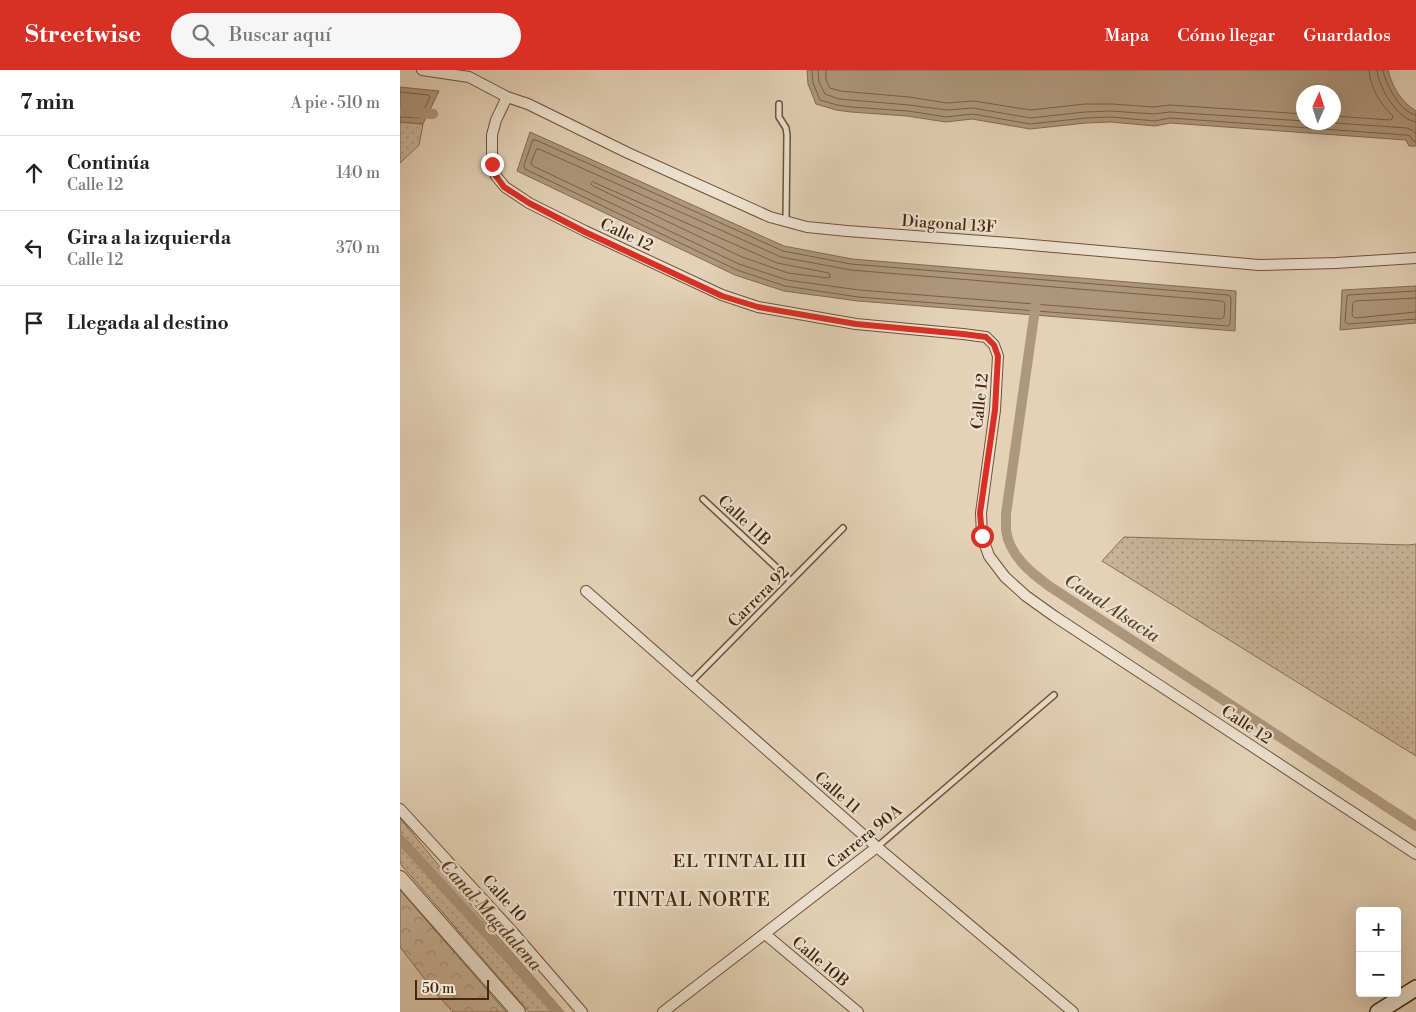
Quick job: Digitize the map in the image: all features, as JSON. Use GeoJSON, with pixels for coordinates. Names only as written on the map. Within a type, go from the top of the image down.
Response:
{"type":"FeatureCollection","features":[{"type":"Feature","properties":{"kind":"main road"},"geometry":{"type":"LineString","coordinates":[[1378,1012],[1416,988]]}},
{"type":"Feature","properties":{"kind":"street","name":"Diagonal 13F"},"geometry":{"type":"LineString","coordinates":[[422,70],[469,77],[507,97],[536,108],[628,153],[770,217],[807,227],[1259,265],[1336,264],[1416,258]]}},
{"type":"Feature","properties":{"kind":"street","name":"Calle 12"},"geometry":{"type":"LineString","coordinates":[[507,97],[496,120],[492,135],[491,156],[494,173],[504,187],[561,220],[722,296],[758,307],[856,324],[986,337],[994,345],[998,356],[995,410],[980,513],[982,536],[989,556],[1005,576],[1026,596],[1054,616],[1416,854]]}},
{"type":"Feature","properties":{"kind":"street","name":"Calle 11"},"geometry":{"type":"LineString","coordinates":[[586,591],[877,847],[1073,1012]]}},
{"type":"Feature","properties":{"kind":"street","name":"Calle 10"},"geometry":{"type":"LineString","coordinates":[[400,808],[511,930],[582,1012]]}},
{"type":"Feature","properties":{"kind":"street","name":"Carrera 90A"},"geometry":{"type":"LineString","coordinates":[[663,1012],[877,847]]}},
{"type":"Feature","properties":{"kind":"street"},"geometry":{"type":"LineString","coordinates":[[400,878],[518,1012]]}},
{"type":"Feature","properties":{"kind":"street","name":"Calle 10B"},"geometry":{"type":"LineString","coordinates":[[765,934],[858,1012]]}},
{"type":"Feature","properties":{"kind":"lane"},"geometry":{"type":"LineString","coordinates":[[779,104],[779,117],[786,128],[787,135],[786,221]]}},
{"type":"Feature","properties":{"kind":"lane","name":"Calle 11B"},"geometry":{"type":"LineString","coordinates":[[703,499],[791,581]]}},
{"type":"Feature","properties":{"kind":"lane","name":"Carrera 92"},"geometry":{"type":"LineString","coordinates":[[690,682],[843,528]]}},
{"type":"Feature","properties":{"kind":"lane","name":"Carrera 90A"},"geometry":{"type":"LineString","coordinates":[[877,847],[1054,695]]}},
{"type":"Feature","properties":{"kind":"green space"},"geometry":{"type":"Polygon","coordinates":[[[400,122],[423,124],[419,145],[400,163],[400,122]]]}},
{"type":"Feature","properties":{"kind":"green space"},"geometry":{"type":"Polygon","coordinates":[[[1124,537],[1416,544],[1416,756],[1102,561],[1124,537]]]}},
{"type":"Feature","properties":{"kind":"green space"},"geometry":{"type":"Polygon","coordinates":[[[400,818],[486,923],[564,1012],[529,1012],[403,867],[400,863],[400,818]]]}},
{"type":"Feature","properties":{"kind":"green space"},"geometry":{"type":"Polygon","coordinates":[[[400,890],[506,1012],[453,1012],[438,996],[400,947],[400,890]]]}},
{"type":"Feature","properties":{"kind":"water"},"geometry":{"type":"Polygon","coordinates":[[[807,70],[1388,70],[1398,93],[1416,111],[1416,146],[1409,146],[1406,140],[1170,123],[1155,126],[1111,122],[1086,123],[1030,129],[972,119],[946,122],[907,116],[851,112],[816,104],[808,84],[807,70]]]}},
{"type":"Feature","properties":{"kind":"water"},"geometry":{"type":"Polygon","coordinates":[[[400,87],[439,91],[423,124],[400,122],[400,87]]]}},
{"type":"Feature","properties":{"kind":"water"},"geometry":{"type":"Polygon","coordinates":[[[530,132],[784,246],[852,259],[1236,291],[1235,331],[858,301],[784,291],[735,275],[517,171],[530,132]]]}},
{"type":"Feature","properties":{"kind":"water"},"geometry":{"type":"Polygon","coordinates":[[[1416,286],[1416,323],[1340,330],[1342,290],[1416,286]]]}},
{"type":"Feature","properties":{"kind":"waterway"},"geometry":{"type":"LineString","coordinates":[[400,111],[433,114]]}},
{"type":"Feature","properties":{"kind":"waterway","name":"Canal Alsacia"},"geometry":{"type":"LineString","coordinates":[[1036,302],[1006,514],[1008,539],[1021,562],[1049,586],[1416,826]]}},
{"type":"Feature","properties":{"kind":"waterway","name":"Canal Magdalena"},"geometry":{"type":"LineString","coordinates":[[400,839],[558,1012]]}},
{"type":"Feature","properties":{"kind":"district","name":"EL TINTAL III"},"geometry":{"type":"Point","coordinates":[740,861]}},
{"type":"Feature","properties":{"kind":"district","name":"TINTAL NORTE"},"geometry":{"type":"Point","coordinates":[692,899]}},
{"type":"Feature","properties":{"kind":"route"},"geometry":{"type":"LineString","coordinates":[[492,164],[494,173],[504,187],[529,203],[585,232],[722,296],[758,307],[856,324],[986,337],[994,345],[998,356],[995,410],[980,513],[982,536]]}}]}
